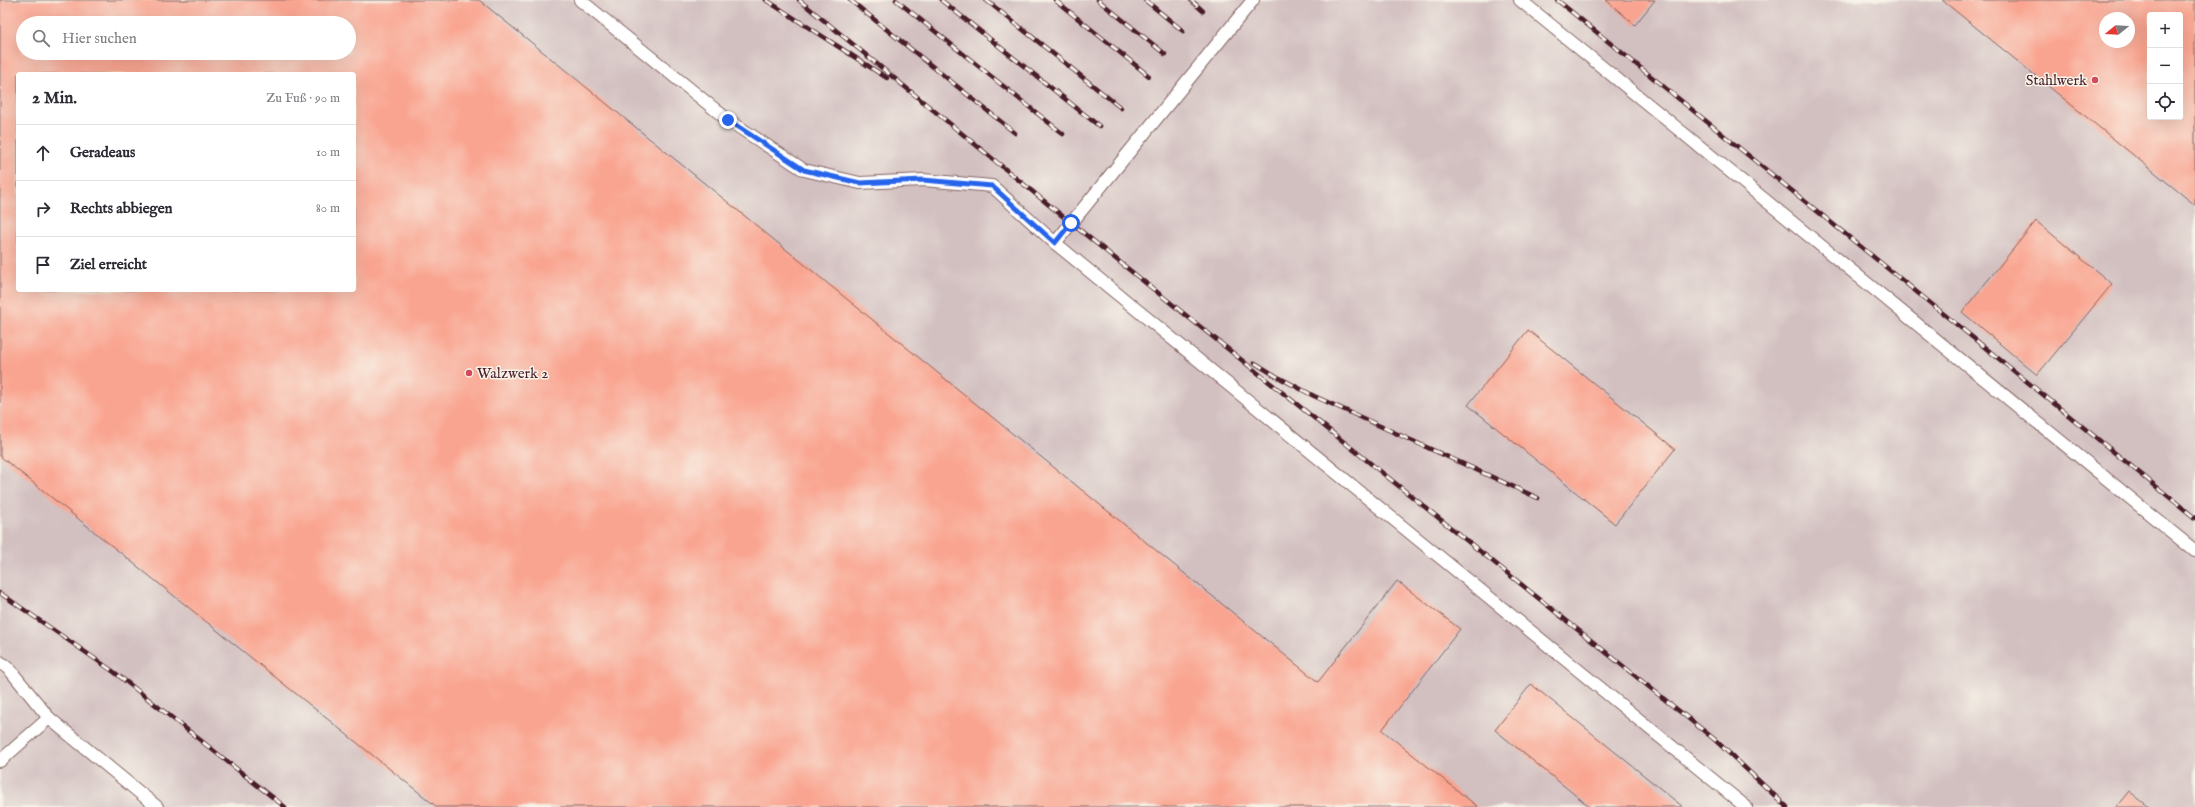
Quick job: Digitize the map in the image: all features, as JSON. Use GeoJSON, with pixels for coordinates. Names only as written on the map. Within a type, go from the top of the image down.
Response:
{"type":"FeatureCollection","features":[{"type":"Feature","properties":{"kind":"lane"},"geometry":{"type":"LineString","coordinates":[[580,0],[728,120],[804,170],[860,183],[923,180],[992,186],[1055,243],[1746,807]]}},
{"type":"Feature","properties":{"kind":"lane"},"geometry":{"type":"LineString","coordinates":[[1055,243],[1253,0]]}},
{"type":"Feature","properties":{"kind":"lane"},"geometry":{"type":"LineString","coordinates":[[1520,0],[2195,551]]}},
{"type":"Feature","properties":{"kind":"lane"},"geometry":{"type":"LineString","coordinates":[[0,662],[10,670],[49,718],[157,807]]}},
{"type":"Feature","properties":{"kind":"lane"},"geometry":{"type":"LineString","coordinates":[[0,761],[49,718]]}},
{"type":"Feature","properties":{"kind":"shaded area"},"geometry":{"type":"Polygon","coordinates":[[[0,0],[2195,0],[2195,807],[0,807],[0,0]]]}},
{"type":"Feature","properties":{"kind":"building","name":"Walzwerk 2"},"geometry":{"type":"Polygon","coordinates":[[[0,0],[479,0],[1318,682],[1397,581],[1460,629],[1382,730],[1478,807],[437,807],[0,456],[0,0]]]}},
{"type":"Feature","properties":{"kind":"building"},"geometry":{"type":"Polygon","coordinates":[[[1606,0],[1655,0],[1635,25],[1606,0]]]}},
{"type":"Feature","properties":{"kind":"building","name":"Stahlwerk"},"geometry":{"type":"Polygon","coordinates":[[[1942,0],[2195,0],[2195,205],[1942,0]]]}},
{"type":"Feature","properties":{"kind":"building"},"geometry":{"type":"Polygon","coordinates":[[[2036,221],[2112,284],[2037,375],[1962,312],[2036,221]]]}},
{"type":"Feature","properties":{"kind":"building"},"geometry":{"type":"Polygon","coordinates":[[[1528,330],[1675,449],[1615,524],[1468,405],[1528,330]]]}},
{"type":"Feature","properties":{"kind":"building"},"geometry":{"type":"Polygon","coordinates":[[[1531,684],[1683,807],[1590,807],[1495,730],[1531,684]]]}},
{"type":"Feature","properties":{"kind":"building"},"geometry":{"type":"Polygon","coordinates":[[[2129,791],[2149,807],[2116,807],[2129,791]]]}},
{"type":"Feature","properties":{"kind":"railway"},"geometry":{"type":"LineString","coordinates":[[766,0],[887,78]]}},
{"type":"Feature","properties":{"kind":"railway"},"geometry":{"type":"LineString","coordinates":[[799,0],[1071,223],[1714,739],[1787,807]]}},
{"type":"Feature","properties":{"kind":"railway"},"geometry":{"type":"LineString","coordinates":[[850,0],[1015,133]]}},
{"type":"Feature","properties":{"kind":"railway"},"geometry":{"type":"LineString","coordinates":[[896,0],[1063,134]]}},
{"type":"Feature","properties":{"kind":"railway"},"geometry":{"type":"LineString","coordinates":[[941,0],[1099,126]]}},
{"type":"Feature","properties":{"kind":"railway"},"geometry":{"type":"LineString","coordinates":[[986,0],[1121,108]]}},
{"type":"Feature","properties":{"kind":"railway"},"geometry":{"type":"LineString","coordinates":[[1055,0],[1149,76]]}},
{"type":"Feature","properties":{"kind":"railway"},"geometry":{"type":"LineString","coordinates":[[1098,0],[1165,54]]}},
{"type":"Feature","properties":{"kind":"railway"},"geometry":{"type":"LineString","coordinates":[[1145,0],[1183,31]]}},
{"type":"Feature","properties":{"kind":"railway"},"geometry":{"type":"LineString","coordinates":[[1191,0],[1203,11]]}},
{"type":"Feature","properties":{"kind":"railway"},"geometry":{"type":"LineString","coordinates":[[1557,0],[2195,518]]}},
{"type":"Feature","properties":{"kind":"railway"},"geometry":{"type":"LineString","coordinates":[[1255,363],[1314,396],[1538,498]]}},
{"type":"Feature","properties":{"kind":"railway"},"geometry":{"type":"LineString","coordinates":[[0,593],[114,672],[285,807]]}},
{"type":"Feature","properties":{"kind":"place","name":"Stahlwerk"},"geometry":{"type":"Point","coordinates":[2095,80]}},
{"type":"Feature","properties":{"kind":"place","name":"Walzwerk 2"},"geometry":{"type":"Point","coordinates":[469,373]}},
{"type":"Feature","properties":{"kind":"route"},"geometry":{"type":"LineString","coordinates":[[728,120],[804,170],[860,183],[923,180],[992,186],[1055,243],[1071,223]]}}]}
